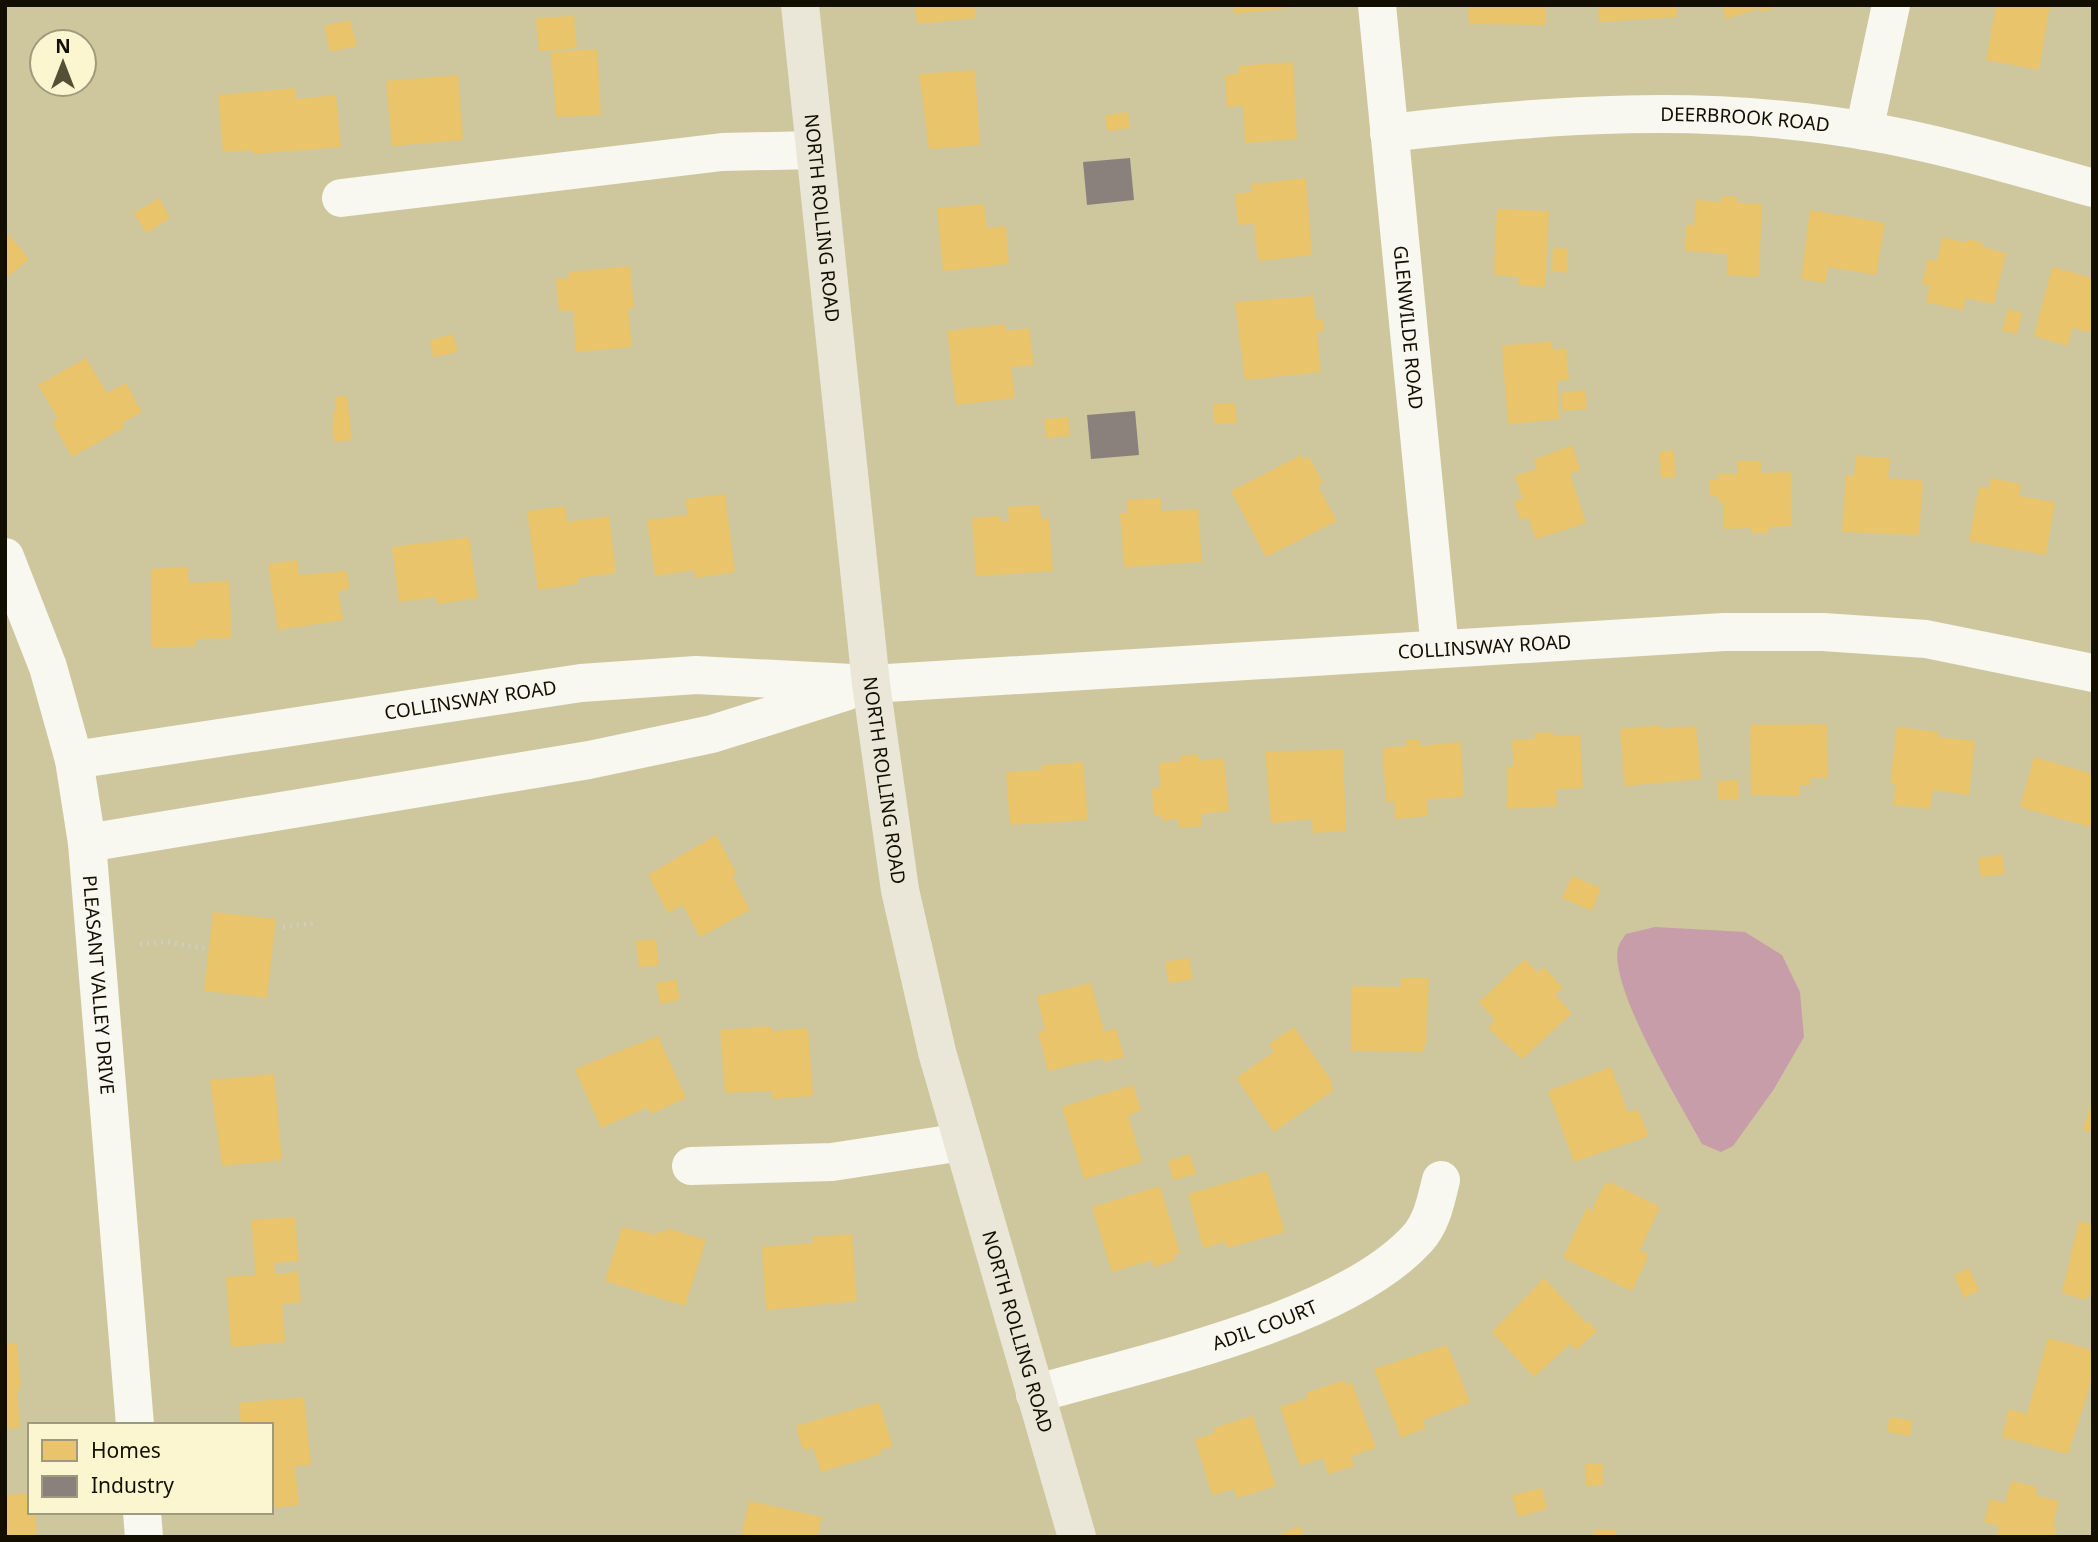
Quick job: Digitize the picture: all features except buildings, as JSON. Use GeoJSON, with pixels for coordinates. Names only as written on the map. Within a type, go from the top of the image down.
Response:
{"type":"FeatureCollection","features":[{"type":"Feature","properties":{"kind":"main road","name":"NORTH ROLLING ROAD"},"geometry":{"type":"LineString","coordinates":[[800,5],[871,684],[900,890],[937,1052],[1077,1537]]}},
{"type":"Feature","properties":{"kind":"street","name":"GLENWILDE ROAD"},"geometry":{"type":"LineString","coordinates":[[1377,5],[1440,649]]}},
{"type":"Feature","properties":{"kind":"street"},"geometry":{"type":"LineString","coordinates":[[1864,131],[1891,5]]}},
{"type":"Feature","properties":{"kind":"street","name":"DEERBROOK ROAD"},"geometry":{"type":"LineString","coordinates":[[1389,133],[1522,118],[1639,113],[1746,117],[1864,131],[1957,150],[2093,188]]}},
{"type":"Feature","properties":{"kind":"street"},"geometry":{"type":"LineString","coordinates":[[341,198],[722,152],[815,150]]}},
{"type":"Feature","properties":{"kind":"street","name":"PLEASANT VALLEY DRIVE"},"geometry":{"type":"LineString","coordinates":[[5,557],[48,667],[74,760],[87,843],[135,1423]]}},
{"type":"Feature","properties":{"kind":"street","name":"COLLINSWAY ROAD"},"geometry":{"type":"LineString","coordinates":[[74,760],[581,683],[696,675],[871,684],[1724,632],[1823,632],[1926,639],[2093,673]]}},
{"type":"Feature","properties":{"kind":"street","name":"COLLINSWAY ROAD"},"geometry":{"type":"LineString","coordinates":[[87,843],[589,760],[712,734],[871,684]]}},
{"type":"Feature","properties":{"kind":"street"},"geometry":{"type":"LineString","coordinates":[[691,1166],[832,1162],[962,1142]]}},
{"type":"Feature","properties":{"kind":"street","name":"ADIL COURT"},"geometry":{"type":"LineString","coordinates":[[1035,1394],[1199,1347],[1289,1316],[1352,1288],[1419,1238],[1434,1211],[1441,1180]]}},
{"type":"Feature","properties":{"kind":"street"},"geometry":{"type":"LineString","coordinates":[[142,1514],[144,1537]]}},
{"type":"Feature","properties":{"kind":"path"},"geometry":{"type":"LineString","coordinates":[[283,927],[316,923]]}},
{"type":"Feature","properties":{"kind":"path"},"geometry":{"type":"LineString","coordinates":[[140,944],[168,942],[209,949]]}},
{"type":"Feature","properties":{"kind":"shaded area"},"geometry":{"type":"Polygon","coordinates":[[[1655,927],[1745,932],[1782,955],[1800,992],[1804,1037],[1774,1089],[1733,1146],[1721,1152],[1702,1144],[1649,1046],[1624,990],[1618,966],[1619,945],[1626,934],[1655,927]]]}}]}
